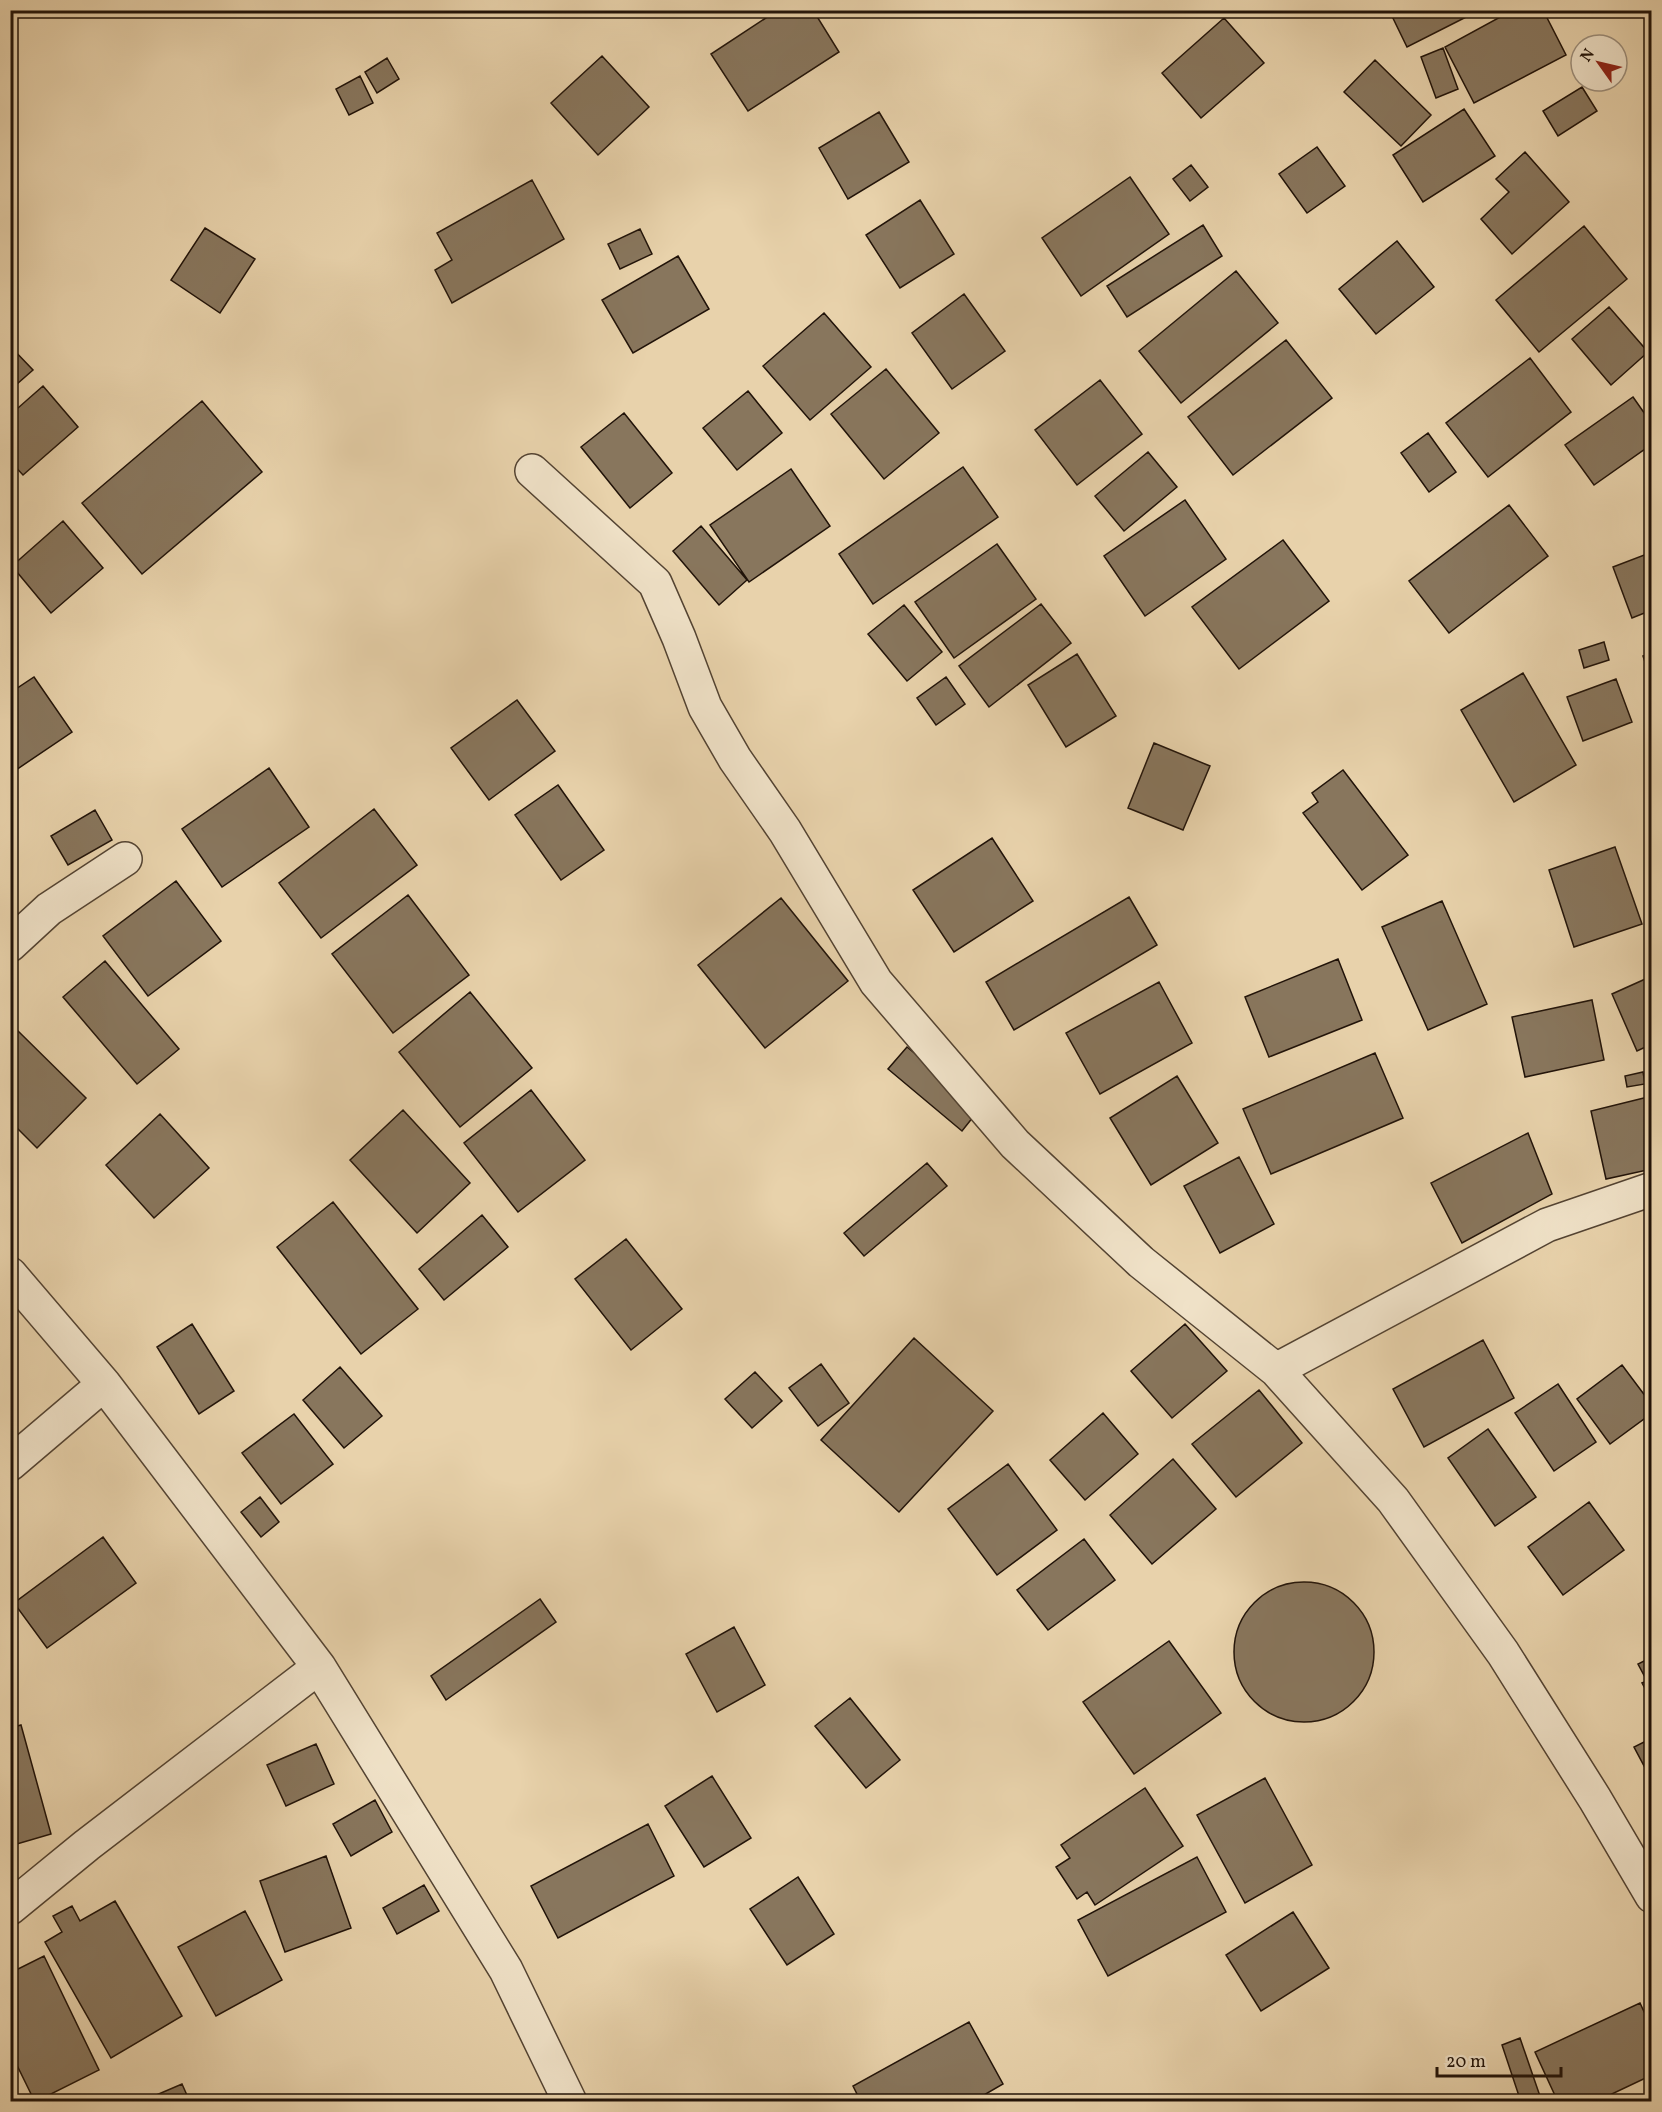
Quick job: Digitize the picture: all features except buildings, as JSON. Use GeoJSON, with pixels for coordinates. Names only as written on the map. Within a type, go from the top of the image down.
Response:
{"type":"FeatureCollection","features":[{"type":"Feature","properties":{"kind":"street"},"geometry":{"type":"LineString","coordinates":[[532,471],[655,583],[705,707],[735,759],[785,831],[876,982],[1015,1144],[1141,1262],[1275,1371],[1393,1500],[1503,1653],[1595,1799],[1652,1896]]}},
{"type":"Feature","properties":{"kind":"street"},"geometry":{"type":"LineString","coordinates":[[10,945],[49,909],[125,859]]}},
{"type":"Feature","properties":{"kind":"street"},"geometry":{"type":"LineString","coordinates":[[1275,1371],[1547,1225],[1652,1189]]}},
{"type":"Feature","properties":{"kind":"street"},"geometry":{"type":"LineString","coordinates":[[10,1274],[104,1384],[319,1667],[506,1970],[570,2102]]}},
{"type":"Feature","properties":{"kind":"street"},"geometry":{"type":"LineString","coordinates":[[10,1464],[104,1384]]}},
{"type":"Feature","properties":{"kind":"street"},"geometry":{"type":"LineString","coordinates":[[10,1908],[87,1845],[319,1667]]}}]}
